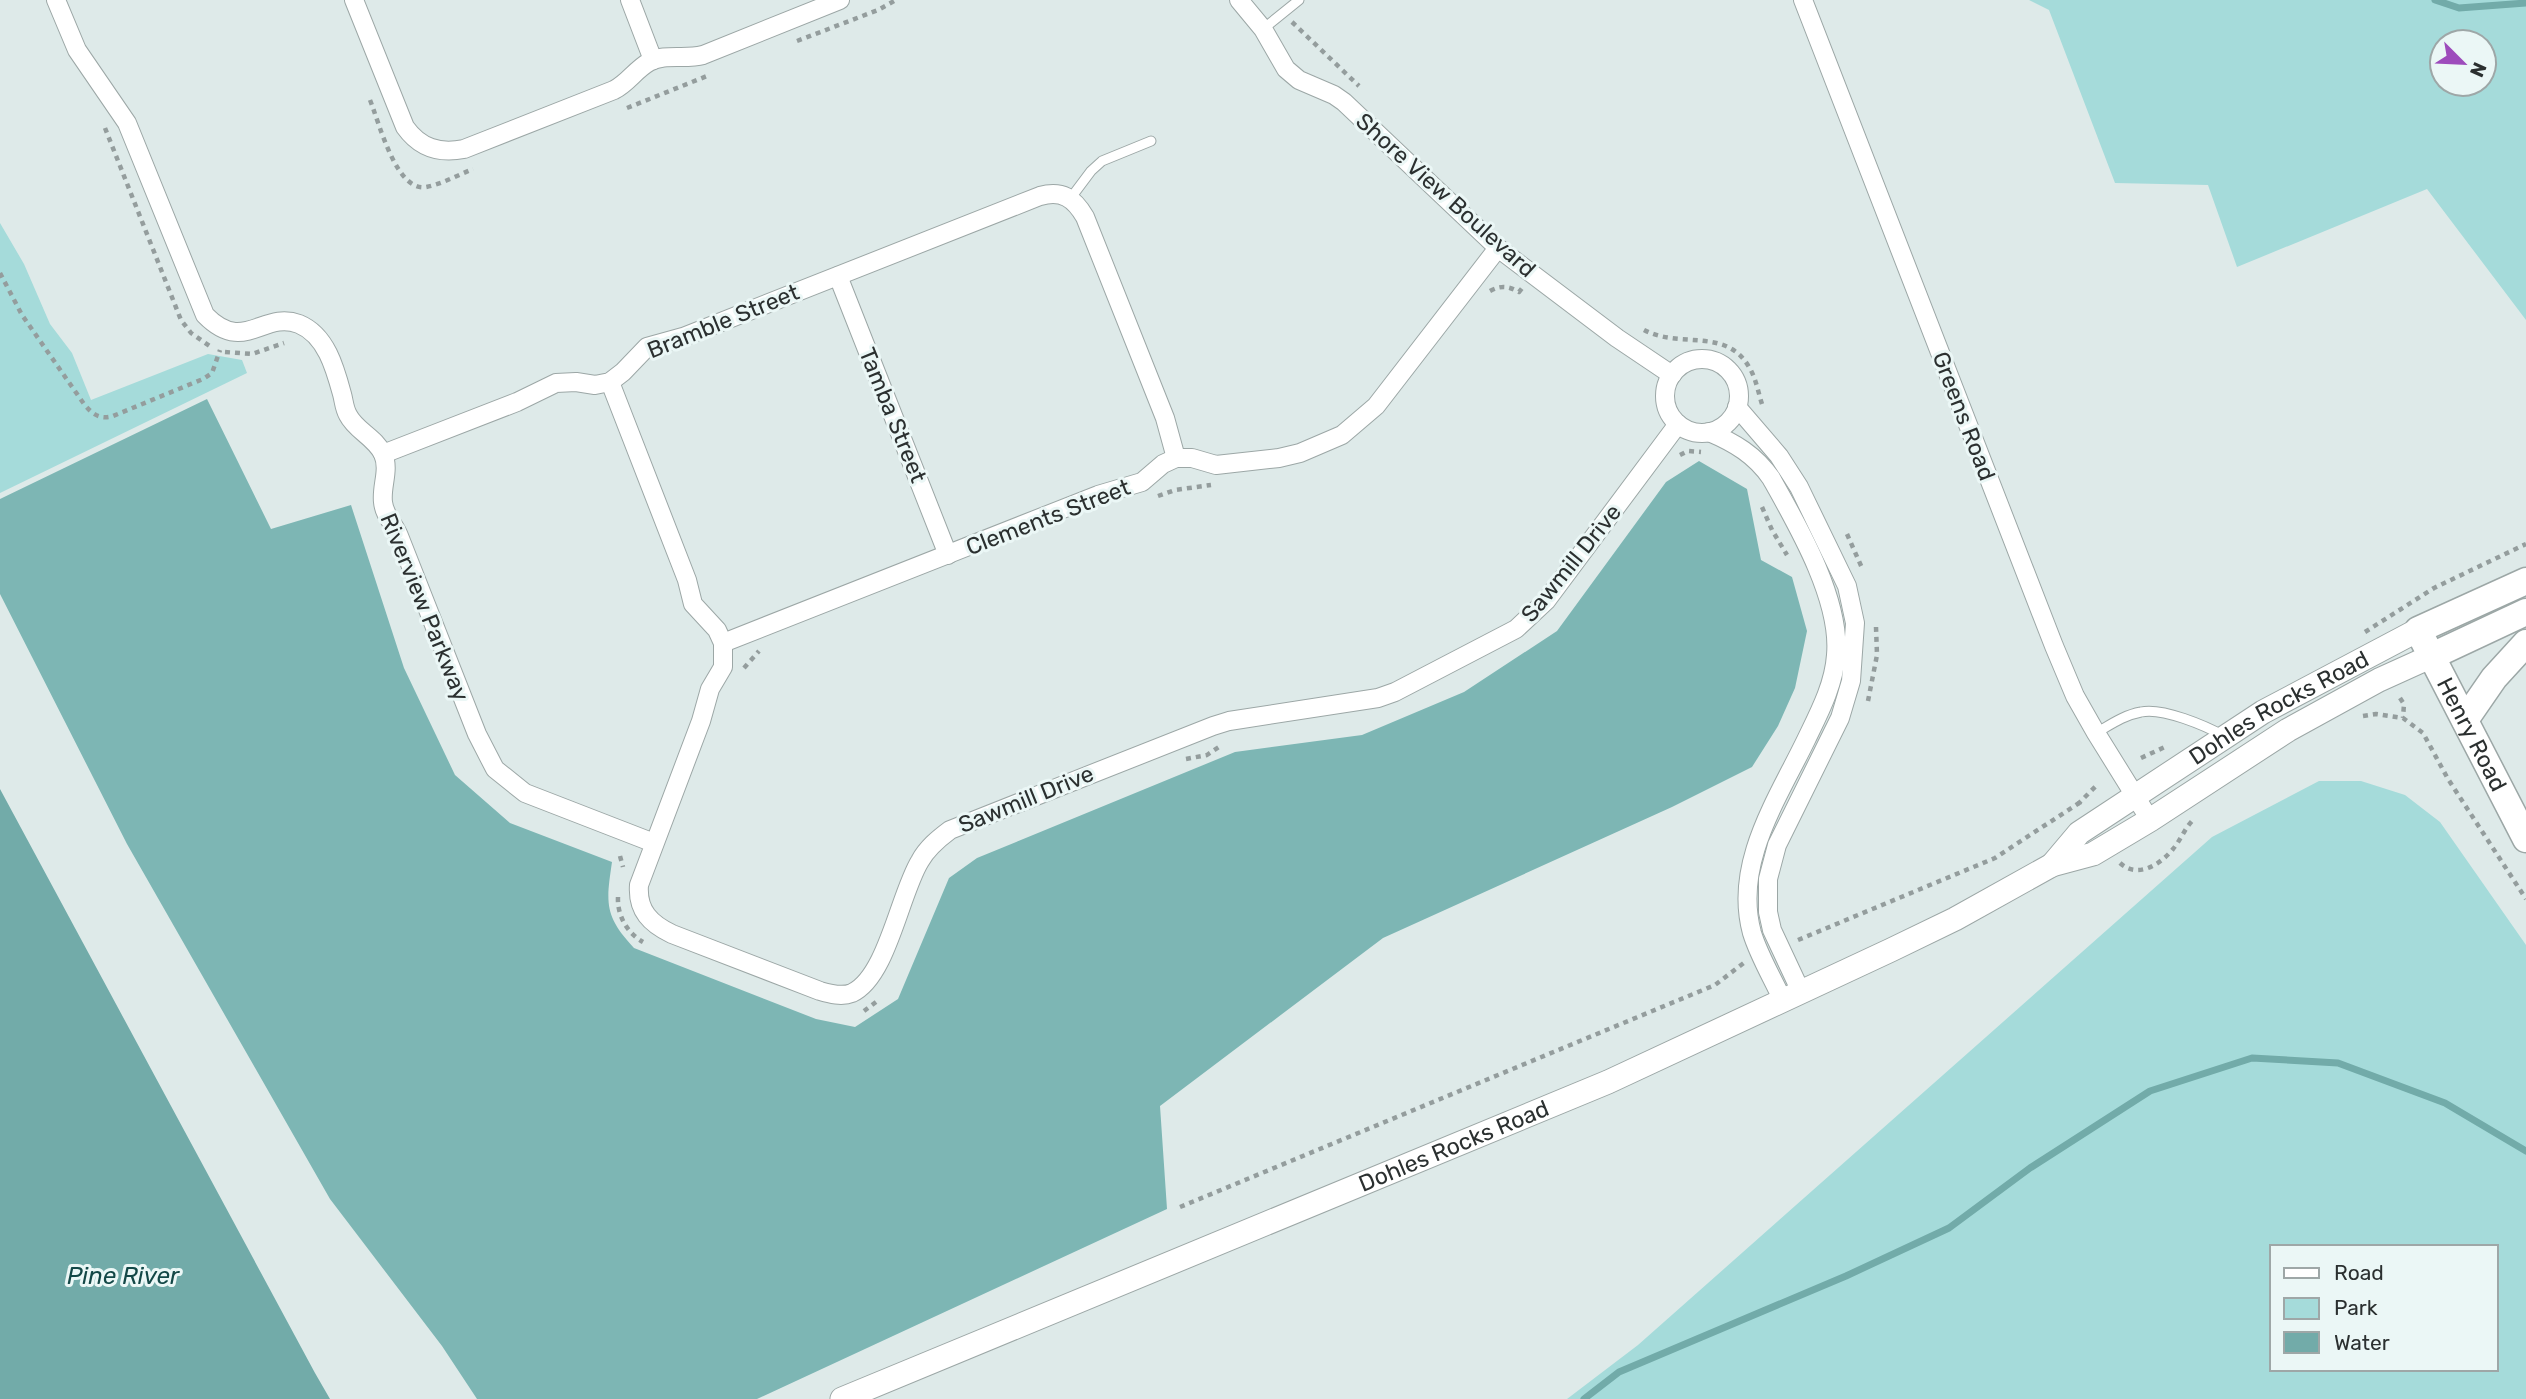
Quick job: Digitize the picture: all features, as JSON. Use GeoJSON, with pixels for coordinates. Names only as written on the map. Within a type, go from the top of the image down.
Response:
{"type":"FeatureCollection","features":[{"type":"Feature","properties":{"kind":"main road","name":"Dohles Rocks Road"},"geometry":{"type":"LineString","coordinates":[[2418,630],[2526,581]]}},
{"type":"Feature","properties":{"kind":"main road","name":"Dohles Rocks Road"},"geometry":{"type":"LineString","coordinates":[[2432,656],[2526,612]]}},
{"type":"Feature","properties":{"kind":"main road","name":"Henry Road"},"geometry":{"type":"LineString","coordinates":[[2418,630],[2526,839]]}},
{"type":"Feature","properties":{"kind":"main road"},"geometry":{"type":"LineString","coordinates":[[2465,720],[2494,678],[2526,643]]}},
{"type":"Feature","properties":{"kind":"street"},"geometry":{"type":"LineString","coordinates":[[56,0],[77,50],[127,123],[205,315],[219,327],[240,333],[285,321],[311,330],[327,350],[348,416],[383,454],[517,402],[556,383],[595,385],[610,382],[687,580],[691,600],[717,630],[723,643]]}},
{"type":"Feature","properties":{"kind":"street"},"geometry":{"type":"LineString","coordinates":[[354,0],[405,127],[418,141],[436,151],[464,149],[614,90],[653,60],[703,55],[840,0]]}},
{"type":"Feature","properties":{"kind":"street"},"geometry":{"type":"LineString","coordinates":[[630,0],[653,60]]}},
{"type":"Feature","properties":{"kind":"street","name":"Shore View Boulevard"},"geometry":{"type":"LineString","coordinates":[[1239,0],[1263,29],[1277,57],[1298,80],[1344,102],[1498,248],[1617,338],[1672,375]]}},
{"type":"Feature","properties":{"kind":"street","name":"Greens Road"},"geometry":{"type":"LineString","coordinates":[[1803,0],[2075,696],[2150,820]]}},
{"type":"Feature","properties":{"kind":"street","name":"Bramble Street"},"geometry":{"type":"LineString","coordinates":[[610,382],[647,347],[683,337],[1040,196],[1058,193],[1070,199]]}},
{"type":"Feature","properties":{"kind":"street"},"geometry":{"type":"LineString","coordinates":[[1070,199],[1080,209],[1090,229],[1165,418],[1176,458],[1192,458],[1216,465],[1300,453],[1342,435],[1376,407],[1498,248]]}},
{"type":"Feature","properties":{"kind":"street","name":"Tamba Street"},"geometry":{"type":"LineString","coordinates":[[838,276],[948,555]]}},
{"type":"Feature","properties":{"kind":"street"},"geometry":{"type":"LineString","coordinates":[[1709,432],[1727,424],[1737,407],[1737,384],[1724,366],[1702,359],[1690,361],[1680,366],[1672,375],[1665,395],[1667,406],[1678,424],[1688,430],[1709,432],[1745,450],[1771,478],[1828,593],[1835,633],[1836,655],[1826,696],[1760,835],[1748,875],[1747,912],[1753,936],[1792,996]]}},
{"type":"Feature","properties":{"kind":"street"},"geometry":{"type":"LineString","coordinates":[[1737,407],[1779,456],[1799,487],[1843,576],[1855,623],[1851,681],[1840,718],[1777,845],[1768,879],[1767,896],[1772,930],[1792,996]]}},
{"type":"Feature","properties":{"kind":"street","name":"Sawmill Drive"},"geometry":{"type":"LineString","coordinates":[[723,643],[723,667],[707,697],[701,721],[638,892],[643,911],[653,924],[672,934],[820,991],[831,994],[851,993],[875,971],[919,861],[933,844],[950,830],[1228,721],[1360,702],[1395,692],[1516,629],[1546,601],[1678,424]]}},
{"type":"Feature","properties":{"kind":"street","name":"Riverview Parkway"},"geometry":{"type":"LineString","coordinates":[[383,454],[386,471],[384,509],[399,536],[477,734],[495,769],[525,793],[654,843]]}},
{"type":"Feature","properties":{"kind":"street","name":"Clements Street"},"geometry":{"type":"LineString","coordinates":[[723,643],[1098,495],[1142,482],[1163,464],[1176,458]]}},
{"type":"Feature","properties":{"kind":"street","name":"Dohles Rocks Road"},"geometry":{"type":"LineString","coordinates":[[2052,865],[2079,833],[2225,737],[2296,694],[2418,630]]}},
{"type":"Feature","properties":{"kind":"street","name":"Dohles Rocks Road"},"geometry":{"type":"LineString","coordinates":[[842,1399],[1608,1082],[1955,919],[2052,865],[2093,854],[2288,730],[2379,680],[2432,656]]}},
{"type":"Feature","properties":{"kind":"lane"},"geometry":{"type":"LineString","coordinates":[[1263,29],[1299,0]]}},
{"type":"Feature","properties":{"kind":"lane"},"geometry":{"type":"LineString","coordinates":[[1070,199],[1102,161],[1150,141]]}},
{"type":"Feature","properties":{"kind":"lane"},"geometry":{"type":"LineString","coordinates":[[2096,733],[2128,715],[2148,711],[2210,728],[2225,737]]}},
{"type":"Feature","properties":{"kind":"path"},"geometry":{"type":"LineString","coordinates":[[100,119],[181,320],[197,338],[220,350],[244,355],[280,344],[293,343]]}},
{"type":"Feature","properties":{"kind":"path"},"geometry":{"type":"LineString","coordinates":[[0,273],[22,315],[84,404],[93,414],[103,418],[204,379],[212,373],[220,350]]}},
{"type":"Feature","properties":{"kind":"path"},"geometry":{"type":"LineString","coordinates":[[1482,298],[1497,287],[1509,287],[1518,292],[1523,286]]}},
{"type":"Feature","properties":{"kind":"path"},"geometry":{"type":"LineString","coordinates":[[1637,326],[1661,337],[1713,341],[1734,351],[1750,368],[1765,410]]}},
{"type":"Feature","properties":{"kind":"path"},"geometry":{"type":"LineString","coordinates":[[1674,460],[1688,451],[1708,453]]}},
{"type":"Feature","properties":{"kind":"path"},"geometry":{"type":"LineString","coordinates":[[1155,498],[1175,490],[1212,485]]}},
{"type":"Feature","properties":{"kind":"path"},"geometry":{"type":"LineString","coordinates":[[1760,500],[1772,530],[1790,558]]}},
{"type":"Feature","properties":{"kind":"path"},"geometry":{"type":"LineString","coordinates":[[2370,641],[2365,630],[2434,587],[2526,544]]}},
{"type":"Feature","properties":{"kind":"path"},"geometry":{"type":"LineString","coordinates":[[742,670],[762,649]]}},
{"type":"Feature","properties":{"kind":"path"},"geometry":{"type":"LineString","coordinates":[[2400,698],[2404,704],[2403,718]]}},
{"type":"Feature","properties":{"kind":"path"},"geometry":{"type":"LineString","coordinates":[[2358,719],[2376,714],[2403,718],[2423,733],[2448,779],[2526,900]]}},
{"type":"Feature","properties":{"kind":"path"},"geometry":{"type":"LineString","coordinates":[[1181,759],[1208,755],[1227,741]]}},
{"type":"Feature","properties":{"kind":"path"},"geometry":{"type":"LineString","coordinates":[[2141,758],[2173,742]]}},
{"type":"Feature","properties":{"kind":"path"},"geometry":{"type":"LineString","coordinates":[[1788,944],[1995,858],[2079,803],[2096,786]]}},
{"type":"Feature","properties":{"kind":"path"},"geometry":{"type":"LineString","coordinates":[[2079,803],[2085,814]]}},
{"type":"Feature","properties":{"kind":"path"},"geometry":{"type":"LineString","coordinates":[[2114,856],[2127,870],[2148,869],[2173,849],[2197,816]]}},
{"type":"Feature","properties":{"kind":"path"},"geometry":{"type":"LineString","coordinates":[[622,874],[624,868],[618,854],[629,860]]}},
{"type":"Feature","properties":{"kind":"path"},"geometry":{"type":"LineString","coordinates":[[619,891],[620,913],[629,931],[653,946]]}},
{"type":"Feature","properties":{"kind":"path"},"geometry":{"type":"LineString","coordinates":[[1740,952],[1744,963]]}},
{"type":"Feature","properties":{"kind":"path"},"geometry":{"type":"LineString","coordinates":[[1180,1207],[1714,985],[1752,959]]}},
{"type":"Feature","properties":{"kind":"path"},"geometry":{"type":"LineString","coordinates":[[857,1014],[872,1006],[884,993]]}},
{"type":"Feature","properties":{"kind":"green space"},"geometry":{"type":"Polygon","coordinates":[[[2029,0],[2526,0],[2526,320],[2427,189],[2237,267],[2208,185],[2115,183],[2049,10],[2029,0]]]}},
{"type":"Feature","properties":{"kind":"green space"},"geometry":{"type":"Polygon","coordinates":[[[0,223],[24,264],[50,324],[72,353],[91,400],[208,354],[242,360],[247,373],[0,493],[0,223]]]}},
{"type":"Feature","properties":{"kind":"green space"},"geometry":{"type":"Polygon","coordinates":[[[2319,781],[2361,781],[2405,795],[2440,822],[2526,945],[2526,1399],[1567,1399],[1638,1345],[2212,837],[2319,781]]]}},
{"type":"Feature","properties":{"kind":"shaded area"},"geometry":{"type":"Polygon","coordinates":[[[207,399],[271,529],[351,505],[404,668],[455,775],[510,823],[612,862],[608,899],[612,918],[634,948],[816,1019],[855,1027],[898,999],[949,878],[977,858],[1235,752],[1362,735],[1464,692],[1557,631],[1666,482],[1699,461],[1747,489],[1761,560],[1792,577],[1807,631],[1795,688],[1778,726],[1752,767],[1672,807],[1383,938],[1160,1106],[1167,1209],[757,1399],[477,1399],[442,1346],[330,1199],[127,844],[0,594],[0,499],[207,399]]]}},
{"type":"Feature","properties":{"kind":"water","name":"Pine River"},"geometry":{"type":"Polygon","coordinates":[[[0,789],[315,1373],[330,1399],[0,1399],[0,789]]]}},
{"type":"Feature","properties":{"kind":"waterway"},"geometry":{"type":"LineString","coordinates":[[2435,0],[2459,8],[2526,3]]}},
{"type":"Feature","properties":{"kind":"waterway"},"geometry":{"type":"LineString","coordinates":[[1584,1399],[1619,1372],[1846,1276],[1949,1228],[2030,1168],[2150,1091],[2252,1058],[2338,1063],[2445,1103],[2526,1151]]}}]}
